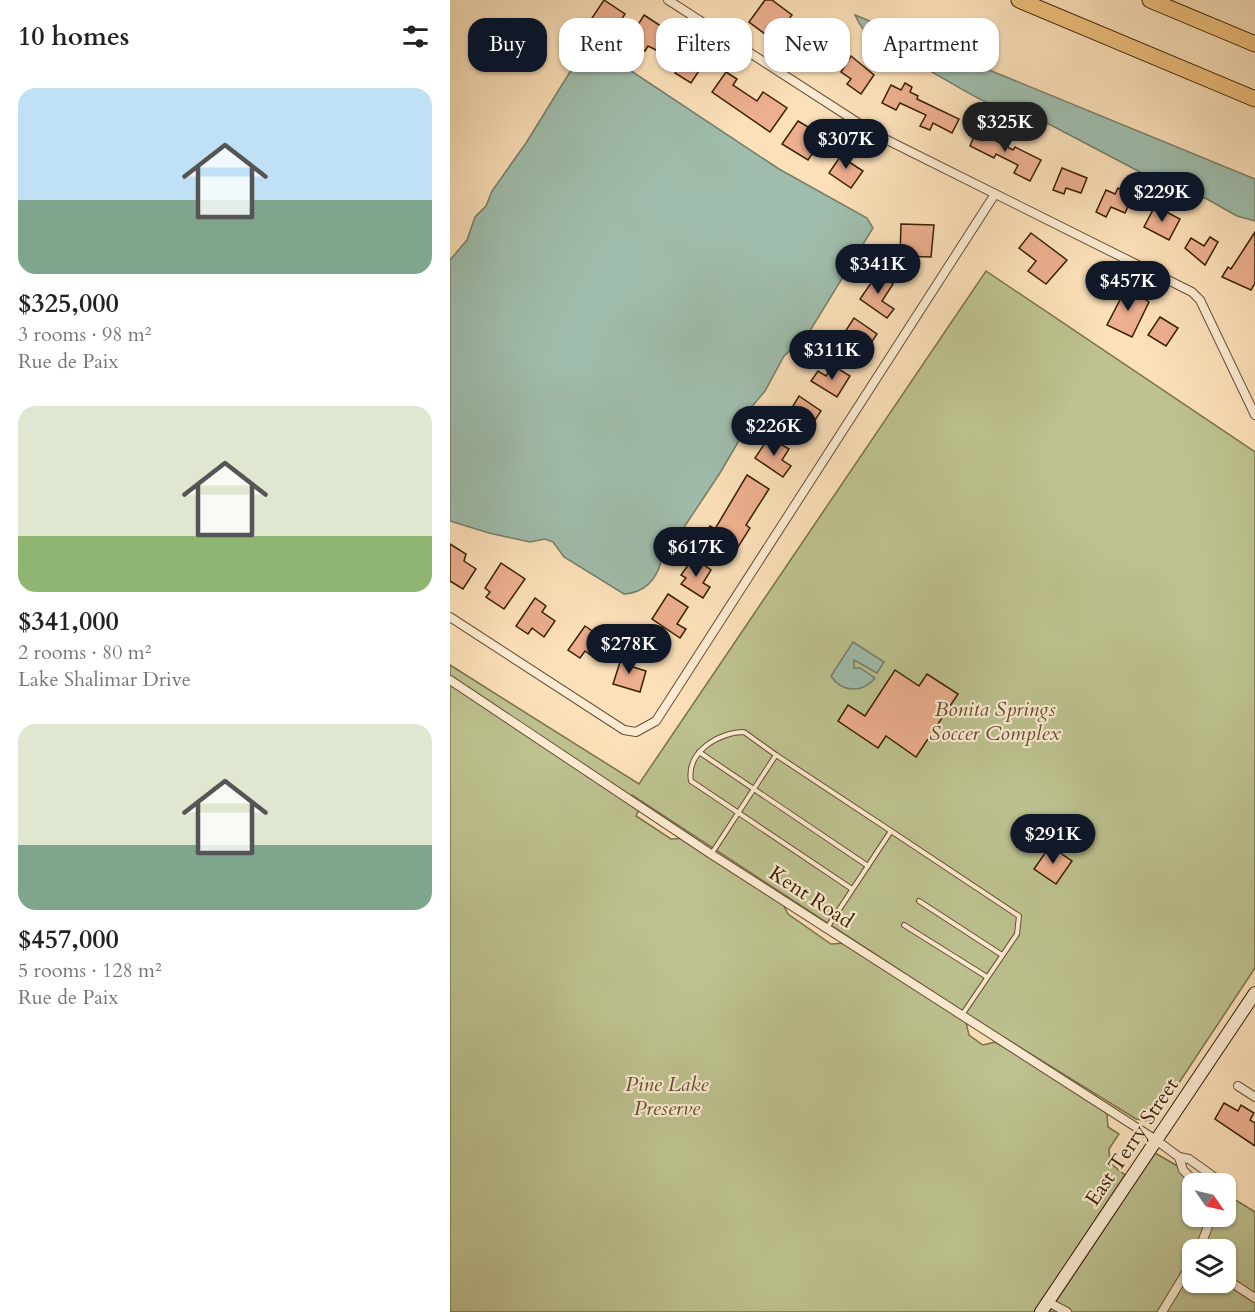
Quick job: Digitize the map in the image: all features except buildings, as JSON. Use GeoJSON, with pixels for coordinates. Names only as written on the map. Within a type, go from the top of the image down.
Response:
{"type":"FeatureCollection","features":[{"type":"Feature","properties":{"kind":"highway"},"geometry":{"type":"LineString","coordinates":[[1019,0],[1255,99]]}},
{"type":"Feature","properties":{"kind":"highway"},"geometry":{"type":"LineString","coordinates":[[1150,0],[1255,44]]}},
{"type":"Feature","properties":{"kind":"street"},"geometry":{"type":"LineString","coordinates":[[668,0],[846,117],[1192,292],[1205,311],[1255,415]]}},
{"type":"Feature","properties":{"kind":"street"},"geometry":{"type":"LineString","coordinates":[[450,617],[624,730],[636,732],[656,721],[995,194]]}},
{"type":"Feature","properties":{"kind":"street","name":"Kent Road"},"geometry":{"type":"LineString","coordinates":[[450,680],[711,854],[1179,1157]]}},
{"type":"Feature","properties":{"kind":"street","name":"East Terry Street"},"geometry":{"type":"LineString","coordinates":[[1045,1307],[1255,993]]}},
{"type":"Feature","properties":{"kind":"street"},"geometry":{"type":"LineString","coordinates":[[1238,1086],[1255,1097]]}},
{"type":"Feature","properties":{"kind":"street"},"geometry":{"type":"LineString","coordinates":[[1186,1173],[1179,1157],[1189,1159],[1209,1173]]}},
{"type":"Feature","properties":{"kind":"street"},"geometry":{"type":"LineString","coordinates":[[1162,1312],[1182,1279]]}},
{"type":"Feature","properties":{"kind":"street"},"geometry":{"type":"LineString","coordinates":[[1236,1286],[1255,1298]]}},
{"type":"Feature","properties":{"kind":"street"},"geometry":{"type":"LineString","coordinates":[[1045,1307],[1067,1312]]}},
{"type":"Feature","properties":{"kind":"lane"},"geometry":{"type":"LineString","coordinates":[[852,890],[690,781],[693,764],[699,752],[708,742],[744,732],[1016,912],[1020,920],[1019,929],[962,1016]]}},
{"type":"Feature","properties":{"kind":"lane"},"geometry":{"type":"LineString","coordinates":[[699,752],[868,866]]}},
{"type":"Feature","properties":{"kind":"lane"},"geometry":{"type":"LineString","coordinates":[[711,854],[776,755]]}},
{"type":"Feature","properties":{"kind":"lane"},"geometry":{"type":"LineString","coordinates":[[826,929],[891,831]]}},
{"type":"Feature","properties":{"kind":"lane"},"geometry":{"type":"LineString","coordinates":[[919,901],[1002,956]]}},
{"type":"Feature","properties":{"kind":"lane"},"geometry":{"type":"LineString","coordinates":[[904,925],[987,977]]}},
{"type":"Feature","properties":{"kind":"green space"},"geometry":{"type":"Polygon","coordinates":[[[986,271],[1255,452],[1255,968],[1153,1122],[1136,1119],[979,1022],[632,795],[630,798],[641,806],[636,816],[671,839],[690,838],[779,896],[788,914],[831,944],[846,943],[965,1018],[969,1035],[983,1045],[995,1042],[1081,1091],[1107,1114],[1108,1127],[1119,1134],[1109,1149],[1110,1163],[1125,1175],[1034,1312],[450,1312],[450,665],[639,784],[986,271]]]}},
{"type":"Feature","properties":{"kind":"green space"},"geometry":{"type":"Polygon","coordinates":[[[1155,1153],[1190,1173],[1182,1173],[1182,1227],[1236,1227],[1236,1200],[1255,1212],[1255,1312],[1049,1312],[1155,1153]]]}},
{"type":"Feature","properties":{"kind":"shaded area"},"geometry":{"type":"Polygon","coordinates":[[[855,15],[862,18],[862,28],[855,15]]]}},
{"type":"Feature","properties":{"kind":"shaded area"},"geometry":{"type":"Polygon","coordinates":[[[570,72],[633,72],[779,169],[867,218],[873,228],[808,334],[784,356],[765,391],[745,415],[744,432],[720,473],[661,562],[656,574],[643,588],[631,593],[624,594],[564,557],[553,542],[545,539],[530,542],[450,521],[450,260],[467,240],[475,217],[486,206],[492,191],[526,143],[570,72]]]}},
{"type":"Feature","properties":{"kind":"shaded area"},"geometry":{"type":"Polygon","coordinates":[[[932,72],[994,72],[1255,179],[1255,221],[1237,216],[1207,199],[1140,172],[1028,113],[997,106],[932,72]]]}},
{"type":"Feature","properties":{"kind":"shaded area"},"geometry":{"type":"Polygon","coordinates":[[[853,642],[884,662],[877,673],[854,660],[854,668],[860,668],[875,678],[865,686],[853,689],[841,686],[831,676],[853,642]]]}},
{"type":"Feature","properties":{"kind":"park label","name":"Bonita Springs Soccer Complex"},"geometry":{"type":"Point","coordinates":[995,721]}},
{"type":"Feature","properties":{"kind":"park label","name":"Pine Lake Preserve"},"geometry":{"type":"Point","coordinates":[667,1096]}}]}
